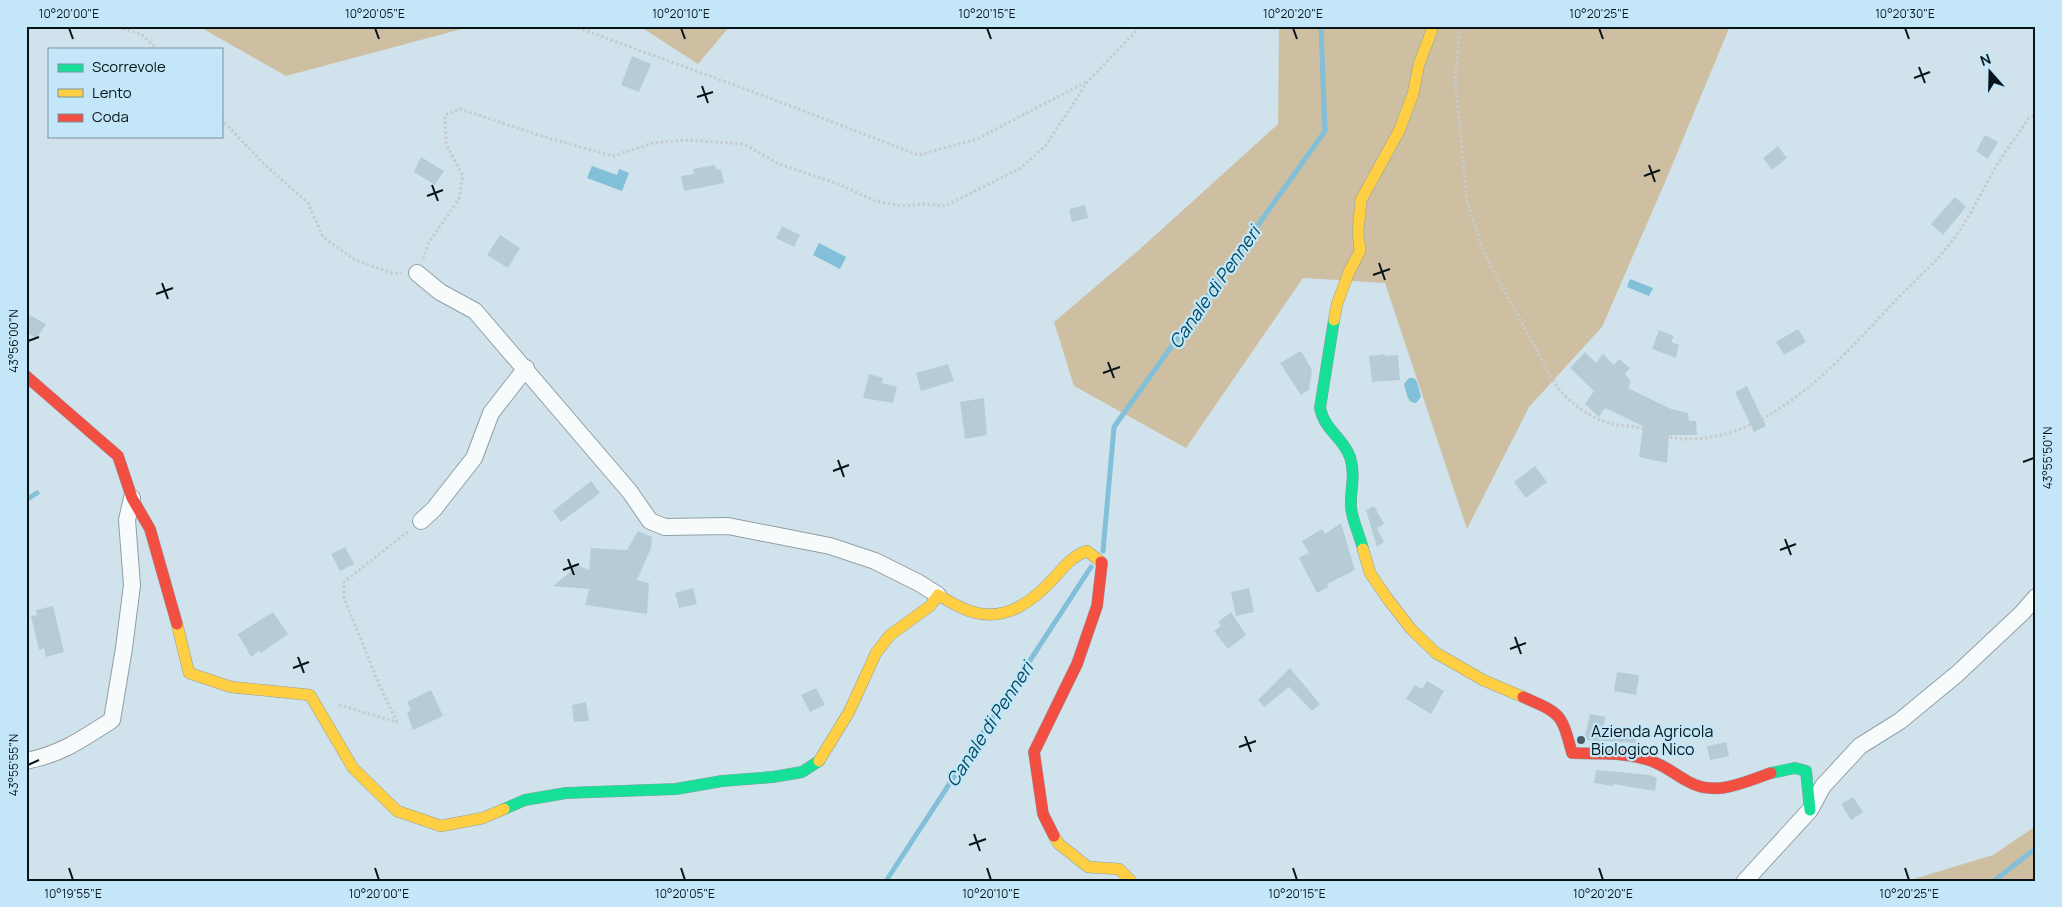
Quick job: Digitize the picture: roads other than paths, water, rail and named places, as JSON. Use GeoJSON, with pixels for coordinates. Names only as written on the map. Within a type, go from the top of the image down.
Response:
{"type":"FeatureCollection","features":[{"type":"Feature","properties":{"kind":"street"},"geometry":{"type":"LineString","coordinates":[[1432,30],[1419,64],[1413,94],[1399,131],[1361,200],[1358,232],[1360,251],[1336,304],[1320,408],[1324,421],[1342,442],[1349,455],[1354,472],[1351,509],[1370,573],[1411,629],[1436,653],[1483,680],[1551,709],[1563,721],[1572,753],[1608,753],[1633,756],[1655,762],[1700,787],[1710,790],[1732,788],[1778,770],[1797,768],[1806,772],[1810,810]]}},
{"type":"Feature","properties":{"kind":"street"},"geometry":{"type":"LineString","coordinates":[[418,273],[440,292],[475,310],[630,492],[650,521],[665,528],[728,526],[830,546],[875,561],[978,614],[998,615],[1024,606],[1041,593],[1075,554],[1087,551],[1102,563],[1097,606],[1077,664],[1034,752],[1043,814],[1059,844],[1088,867],[1120,869],[1132,881]]}},
{"type":"Feature","properties":{"kind":"street"},"geometry":{"type":"LineString","coordinates":[[421,521],[434,509],[474,458],[491,413],[526,368]]}},
{"type":"Feature","properties":{"kind":"street"},"geometry":{"type":"LineString","coordinates":[[26,376],[118,456],[132,498],[150,529],[169,591],[189,673],[231,687],[310,696],[353,768],[397,811],[441,826],[483,818],[525,800],[566,793],[676,788],[802,772],[818,762],[849,712],[876,653],[890,635],[930,606],[938,595]]}},
{"type":"Feature","properties":{"kind":"street"},"geometry":{"type":"LineString","coordinates":[[26,761],[42,758],[67,748],[112,720],[132,585],[127,520],[132,498]]}},
{"type":"Feature","properties":{"kind":"street"},"geometry":{"type":"LineString","coordinates":[[1745,881],[1810,810],[1823,786],[1860,746],[1900,721],[1957,674],[2022,613],[2036,597]]}},
{"type":"Feature","properties":{"kind":"water"},"geometry":{"type":"Polygon","coordinates":[[[592,166],[617,175],[619,169],[629,173],[622,191],[587,178],[592,166]]]}},
{"type":"Feature","properties":{"kind":"water"},"geometry":{"type":"Polygon","coordinates":[[[819,243],[846,257],[840,269],[813,255],[819,243]]]}},
{"type":"Feature","properties":{"kind":"water"},"geometry":{"type":"Polygon","coordinates":[[[1630,279],[1653,288],[1649,296],[1627,287],[1630,279]]]}},
{"type":"Feature","properties":{"kind":"water"},"geometry":{"type":"Polygon","coordinates":[[[1409,378],[1414,378],[1417,382],[1421,397],[1416,403],[1411,402],[1408,398],[1404,384],[1409,378]]]}},
{"type":"Feature","properties":{"kind":"waterway","name":"Canale di Penneri"},"geometry":{"type":"LineString","coordinates":[[1103,551],[1114,427],[1325,131],[1321,26]]}},
{"type":"Feature","properties":{"kind":"waterway"},"geometry":{"type":"LineString","coordinates":[[26,500],[37,493]]}},
{"type":"Feature","properties":{"kind":"waterway","name":"Canale di Penneri"},"geometry":{"type":"LineString","coordinates":[[886,881],[1091,567]]}},
{"type":"Feature","properties":{"kind":"waterway"},"geometry":{"type":"LineString","coordinates":[[1994,881],[2036,848]]}},
{"type":"Feature","properties":{"kind":"place","name":"Azienda Agricola Biologico Nico"},"geometry":{"type":"Point","coordinates":[1581,740]}}]}
